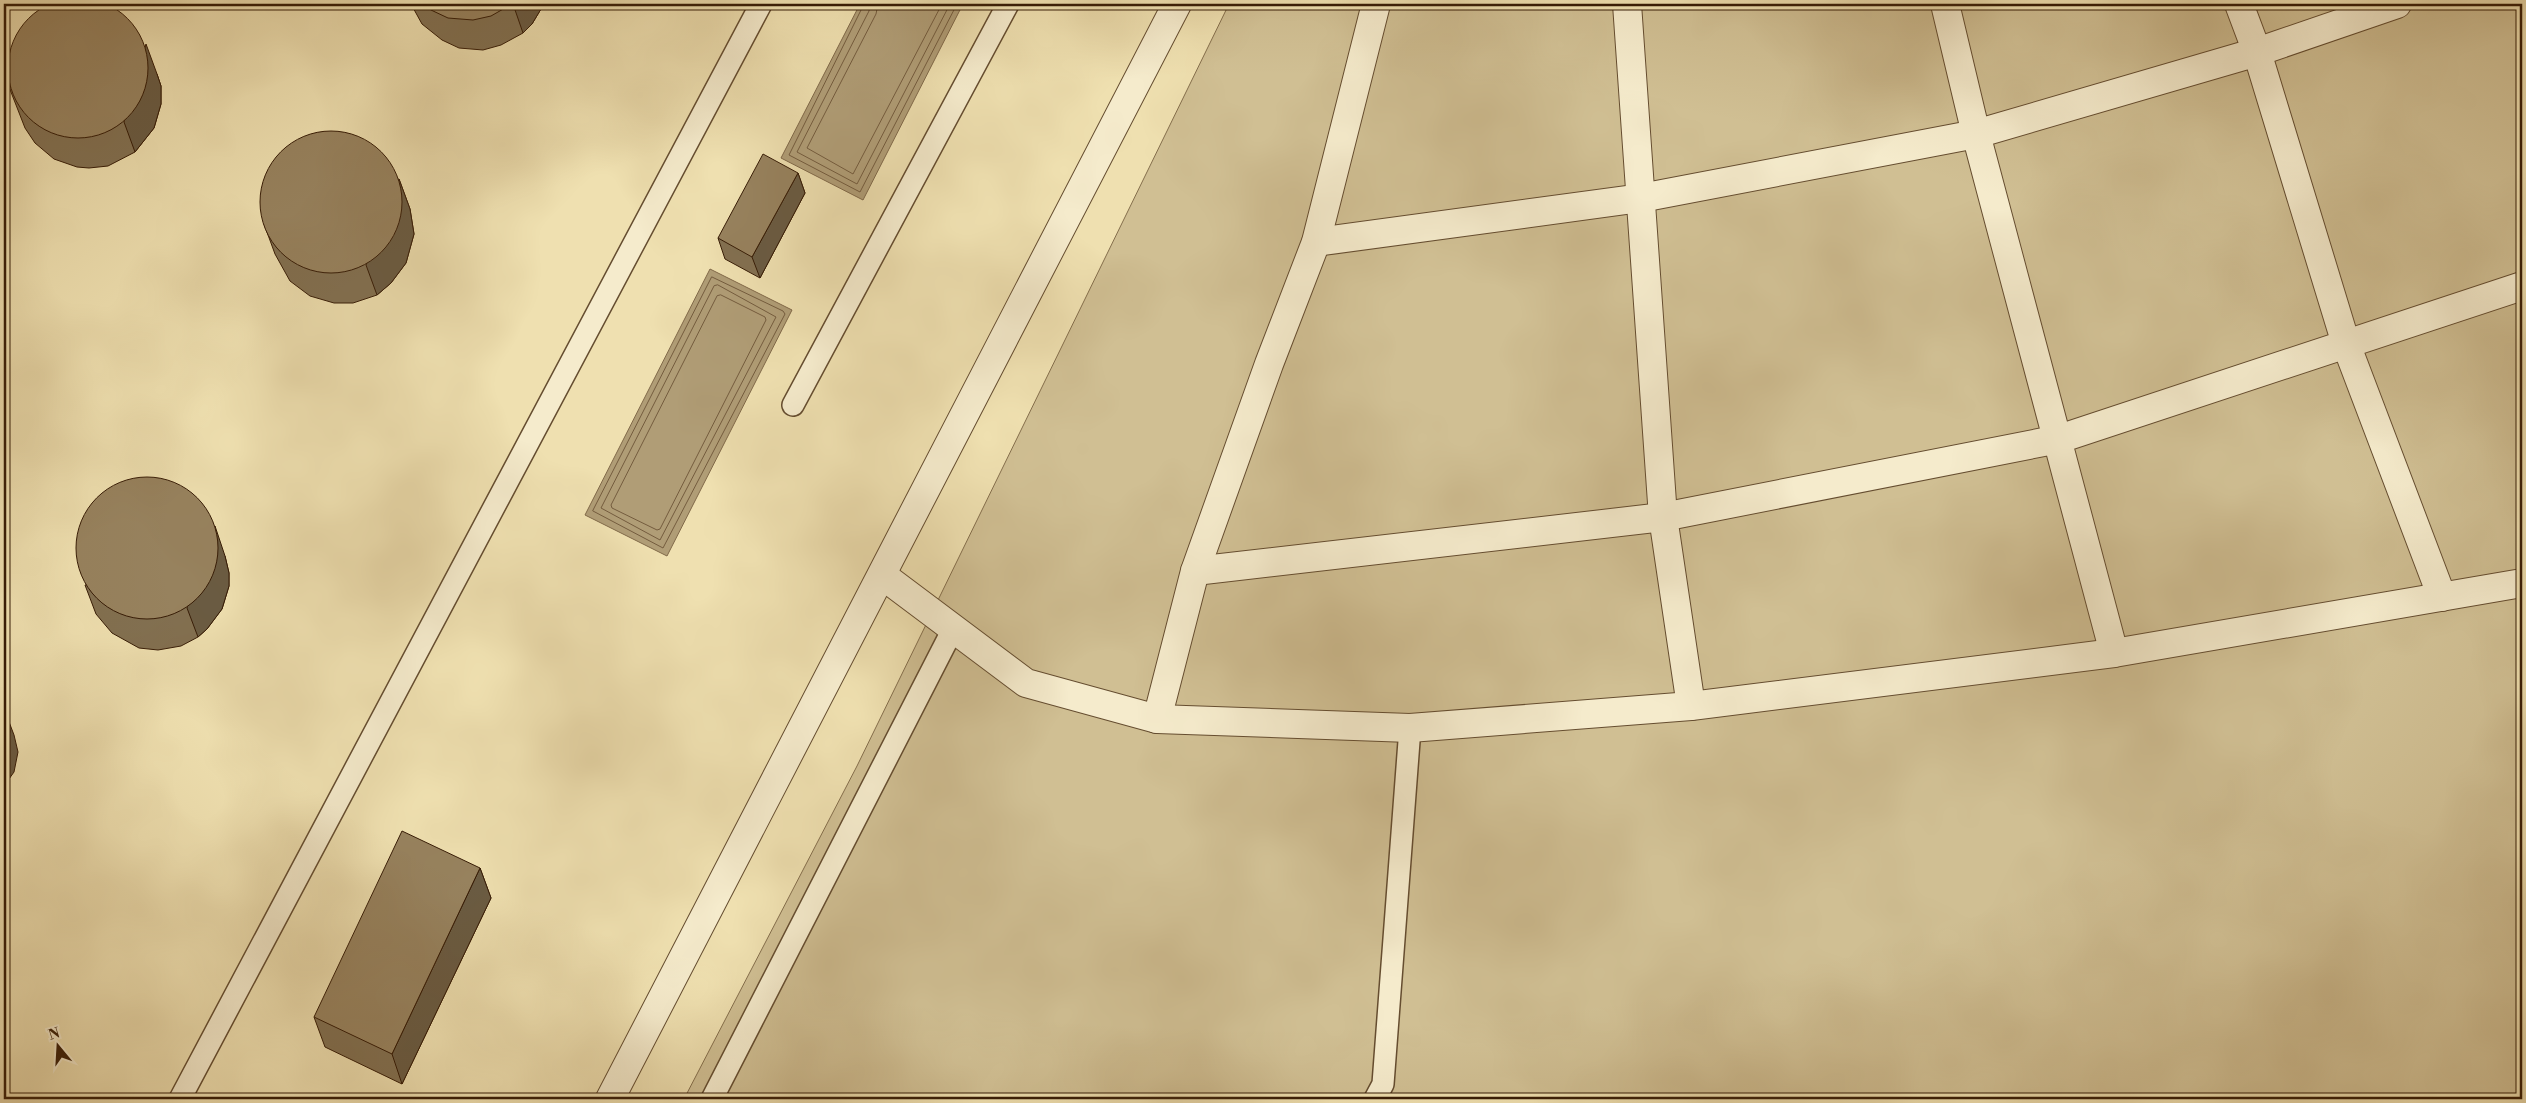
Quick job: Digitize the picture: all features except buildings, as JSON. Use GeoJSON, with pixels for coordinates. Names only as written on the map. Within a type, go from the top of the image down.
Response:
{"type":"FeatureCollection","features":[{"type":"Feature","properties":{"kind":"street"},"geometry":{"type":"LineString","coordinates":[[610,1099],[1178,4]]}},
{"type":"Feature","properties":{"kind":"street"},"geometry":{"type":"LineString","coordinates":[[1157,719],[1195,571],[1269,364],[1316,242],[1376,4]]}},
{"type":"Feature","properties":{"kind":"street"},"geometry":{"type":"LineString","coordinates":[[1627,4],[1663,517],[1691,706]]}},
{"type":"Feature","properties":{"kind":"street"},"geometry":{"type":"LineString","coordinates":[[1945,4],[1976,134],[2114,653]]}},
{"type":"Feature","properties":{"kind":"street"},"geometry":{"type":"LineString","coordinates":[[2239,4],[2257,52],[2346,344],[2442,597]]}},
{"type":"Feature","properties":{"kind":"street"},"geometry":{"type":"LineString","coordinates":[[1316,242],[1641,198],[1976,134],[2257,52],[2397,4]]}},
{"type":"Feature","properties":{"kind":"street"},"geometry":{"type":"LineString","coordinates":[[1195,571],[1663,517],[2058,439],[2522,286]]}},
{"type":"Feature","properties":{"kind":"street"},"geometry":{"type":"LineString","coordinates":[[882,575],[1026,683],[1157,719],[1410,728],[1691,706],[2114,653],[2522,583]]}},
{"type":"Feature","properties":{"kind":"lane"},"geometry":{"type":"LineString","coordinates":[[180,1099],[762,4]]}},
{"type":"Feature","properties":{"kind":"lane"},"geometry":{"type":"LineString","coordinates":[[793,405],[1008,4]]}},
{"type":"Feature","properties":{"kind":"lane"},"geometry":{"type":"LineString","coordinates":[[712,1099],[953,629]]}},
{"type":"Feature","properties":{"kind":"lane"},"geometry":{"type":"LineString","coordinates":[[1384,1094],[1410,728]]}},
{"type":"Feature","properties":{"kind":"shaded area"},"geometry":{"type":"Polygon","coordinates":[[[1229,4],[2522,4],[2522,1099],[684,1099],[857,766],[1229,4]]]}},
{"type":"Feature","properties":{"kind":"water"},"geometry":{"type":"Polygon","coordinates":[[[860,4],[963,4],[863,200],[781,158],[860,4]]]}},
{"type":"Feature","properties":{"kind":"water"},"geometry":{"type":"Polygon","coordinates":[[[710,269],[792,310],[667,556],[585,515],[710,269]]]}}]}
